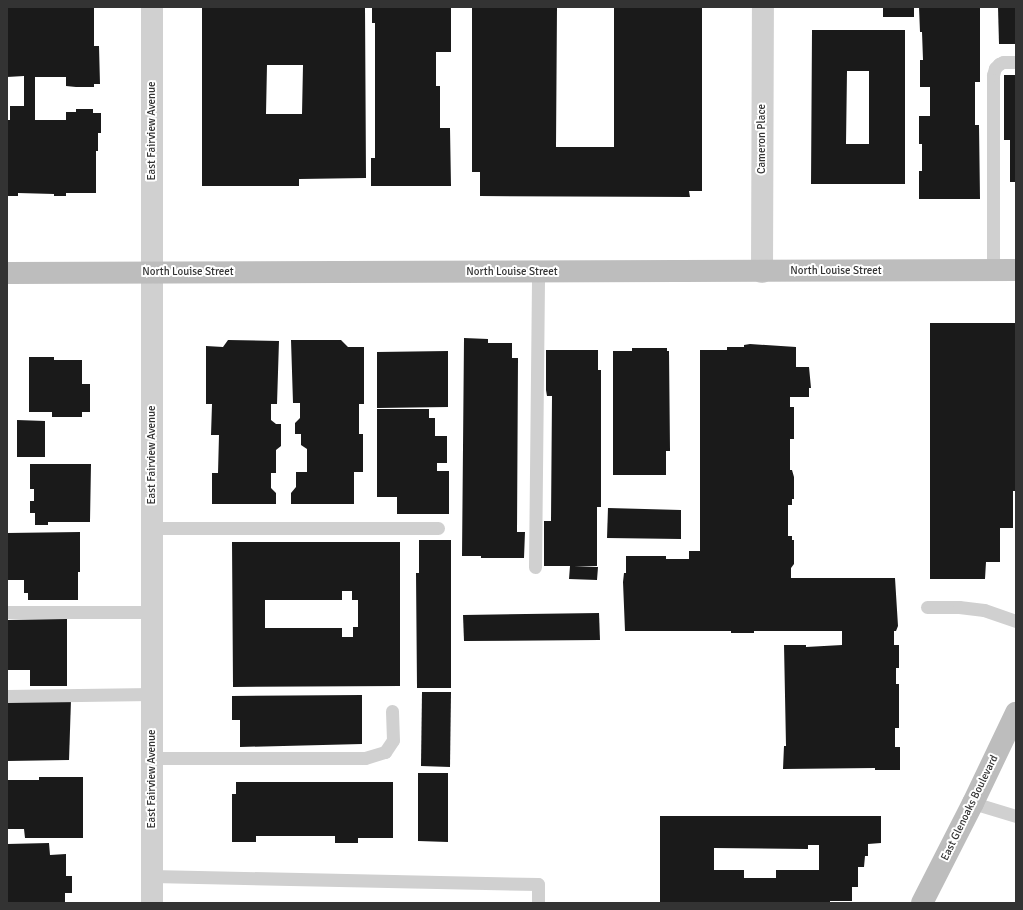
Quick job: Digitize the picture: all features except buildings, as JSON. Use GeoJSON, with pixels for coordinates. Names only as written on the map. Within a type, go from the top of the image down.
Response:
{"type":"FeatureCollection","features":[{"type":"Feature","properties":{"kind":"street","name":"East Fairview Avenue"},"geometry":{"type":"LineString","coordinates":[[152,7],[152,903]]}},
{"type":"Feature","properties":{"kind":"street","name":"Cameron Place"},"geometry":{"type":"LineString","coordinates":[[762,272],[763,7]]}},
{"type":"Feature","properties":{"kind":"street","name":"North Louise Street"},"geometry":{"type":"LineString","coordinates":[[7,272],[762,272],[1016,270]]}},
{"type":"Feature","properties":{"kind":"street","name":"East Glenoaks Boulevard"},"geometry":{"type":"LineString","coordinates":[[922,903],[973,803],[1016,713]]}},
{"type":"Feature","properties":{"kind":"lane"},"geometry":{"type":"LineString","coordinates":[[993,270],[993,75],[995,68],[999,64],[1003,62],[1016,62]]}},
{"type":"Feature","properties":{"kind":"lane"},"geometry":{"type":"LineString","coordinates":[[535,568],[538,272]]}},
{"type":"Feature","properties":{"kind":"lane"},"geometry":{"type":"LineString","coordinates":[[152,528],[438,528]]}},
{"type":"Feature","properties":{"kind":"lane"},"geometry":{"type":"LineString","coordinates":[[927,607],[959,607],[984,610],[1016,621]]}},
{"type":"Feature","properties":{"kind":"lane"},"geometry":{"type":"LineString","coordinates":[[7,612],[152,612]]}},
{"type":"Feature","properties":{"kind":"lane"},"geometry":{"type":"LineString","coordinates":[[7,696],[152,694]]}},
{"type":"Feature","properties":{"kind":"lane"},"geometry":{"type":"LineString","coordinates":[[152,758],[365,758],[385,752],[393,740],[392,711]]}},
{"type":"Feature","properties":{"kind":"lane"},"geometry":{"type":"LineString","coordinates":[[973,803],[1016,816]]}},
{"type":"Feature","properties":{"kind":"lane"},"geometry":{"type":"LineString","coordinates":[[152,876],[538,884],[538,903]]}}]}
